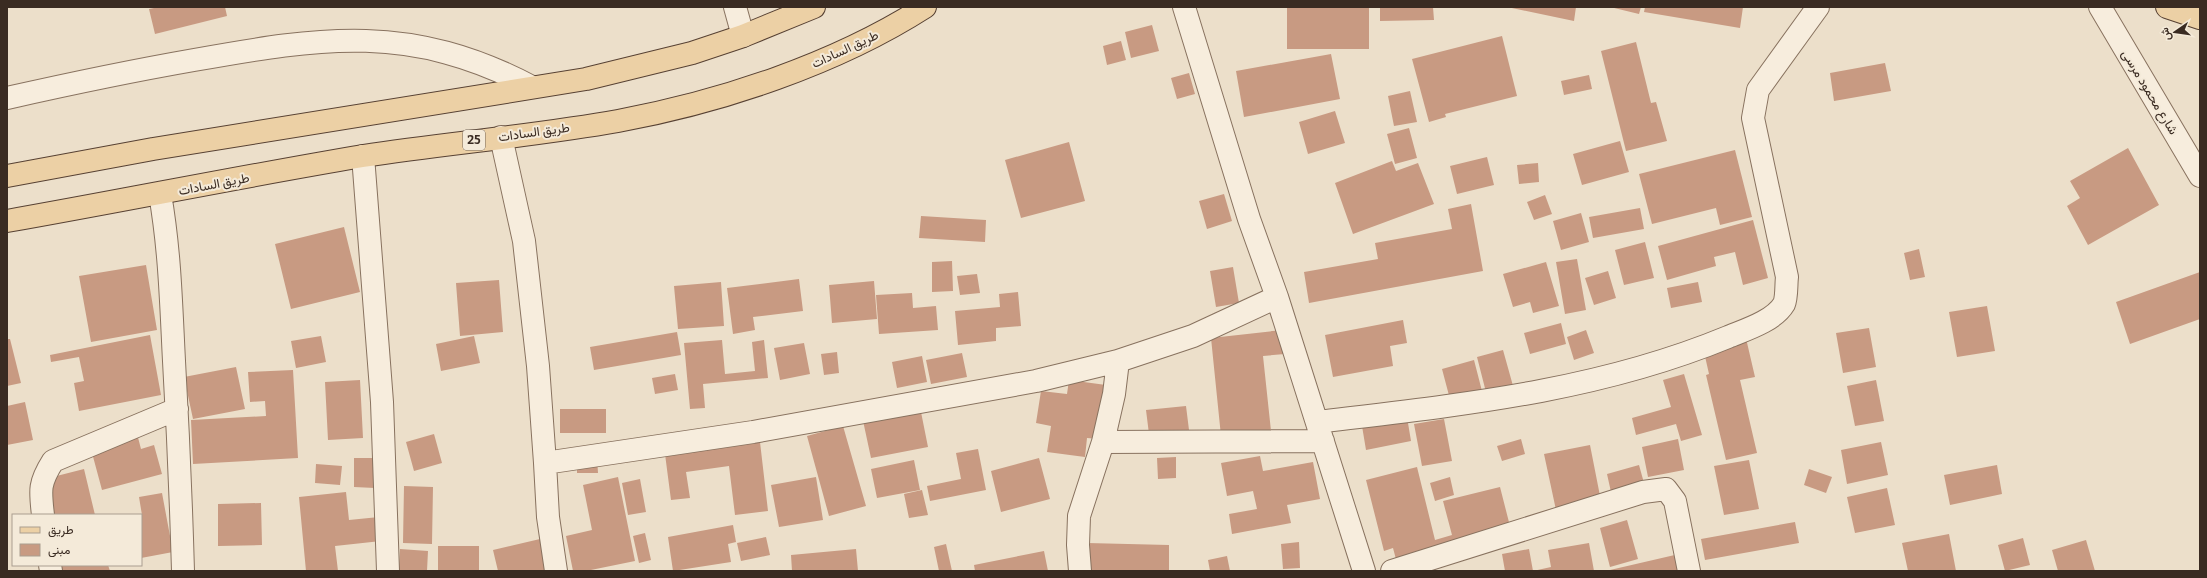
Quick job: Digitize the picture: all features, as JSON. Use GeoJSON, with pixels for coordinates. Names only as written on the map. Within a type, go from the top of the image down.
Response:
{"type":"FeatureCollection","features":[{"type":"Feature","properties":{"kind":"main road"},"geometry":{"type":"LineString","coordinates":[[7,176],[176,145],[532,87],[639,67],[743,36],[814,7]]}},
{"type":"Feature","properties":{"kind":"main road","name":"طريق السادات"},"geometry":{"type":"LineString","coordinates":[[7,221],[363,156],[618,121],[717,98],[812,65],[903,21],[925,7]]}},
{"type":"Feature","properties":{"kind":"main road"},"geometry":{"type":"LineString","coordinates":[[2167,7],[2200,18]]}},
{"type":"Feature","properties":{"kind":"street"},"geometry":{"type":"LineString","coordinates":[[735,7],[743,36]]}},
{"type":"Feature","properties":{"kind":"street"},"geometry":{"type":"LineString","coordinates":[[1184,7],[1249,219],[1277,297],[1364,571]]}},
{"type":"Feature","properties":{"kind":"street"},"geometry":{"type":"LineString","coordinates":[[1103,442],[1320,432],[1510,398],[1624,374],[1701,348],[1764,322],[1784,303],[1787,277],[1753,118],[1758,90],[1818,7]]}},
{"type":"Feature","properties":{"kind":"street","name":"شارع محمود مرسى"},"geometry":{"type":"LineString","coordinates":[[2100,7],[2200,176]]}},
{"type":"Feature","properties":{"kind":"street"},"geometry":{"type":"LineString","coordinates":[[7,98],[136,70],[293,44],[335,40],[369,40],[436,49],[495,68],[532,87]]}},
{"type":"Feature","properties":{"kind":"street"},"geometry":{"type":"LineString","coordinates":[[501,137],[524,241],[538,366],[548,517],[556,571]]}},
{"type":"Feature","properties":{"kind":"street"},"geometry":{"type":"LineString","coordinates":[[363,156],[382,402],[388,571]]}},
{"type":"Feature","properties":{"kind":"street"},"geometry":{"type":"LineString","coordinates":[[160,194],[171,270],[177,409],[181,462],[183,571]]}},
{"type":"Feature","properties":{"kind":"street"},"geometry":{"type":"LineString","coordinates":[[545,463],[753,432],[1036,382],[1118,361],[1193,336],[1277,297]]}},
{"type":"Feature","properties":{"kind":"street"},"geometry":{"type":"LineString","coordinates":[[1080,571],[1078,545],[1079,516],[1103,442],[1114,394],[1118,361]]}},
{"type":"Feature","properties":{"kind":"street"},"geometry":{"type":"LineString","coordinates":[[43,514],[40,488],[43,476],[53,462],[177,409]]}},
{"type":"Feature","properties":{"kind":"street"},"geometry":{"type":"LineString","coordinates":[[1392,571],[1643,492],[1666,489],[1675,501],[1689,571]]}},
{"type":"Feature","properties":{"kind":"building"},"geometry":{"type":"Polygon","coordinates":[[[159,7],[225,7],[227,16],[155,34],[149,9],[159,7]]]}},
{"type":"Feature","properties":{"kind":"building"},"geometry":{"type":"Polygon","coordinates":[[[1287,7],[1369,7],[1369,49],[1287,49],[1287,7]]]}},
{"type":"Feature","properties":{"kind":"building"},"geometry":{"type":"Polygon","coordinates":[[[1380,7],[1433,7],[1434,20],[1380,21],[1380,7]]]}},
{"type":"Feature","properties":{"kind":"building"},"geometry":{"type":"Polygon","coordinates":[[[1507,7],[1576,7],[1574,21],[1507,7]]]}},
{"type":"Feature","properties":{"kind":"building"},"geometry":{"type":"Polygon","coordinates":[[[1610,7],[1641,7],[1639,14],[1610,7]]]}},
{"type":"Feature","properties":{"kind":"building"},"geometry":{"type":"Polygon","coordinates":[[[1645,7],[1743,7],[1740,28],[1644,12],[1645,7]]]}},
{"type":"Feature","properties":{"kind":"building"},"geometry":{"type":"Polygon","coordinates":[[[1152,25],[1159,51],[1131,58],[1125,32],[1152,25]]]}},
{"type":"Feature","properties":{"kind":"building"},"geometry":{"type":"Polygon","coordinates":[[[1502,36],[1517,96],[1445,114],[1446,117],[1429,122],[1412,59],[1502,36]]]}},
{"type":"Feature","properties":{"kind":"building"},"geometry":{"type":"Polygon","coordinates":[[[1121,41],[1126,60],[1107,65],[1103,46],[1121,41]]]}},
{"type":"Feature","properties":{"kind":"building"},"geometry":{"type":"Polygon","coordinates":[[[1636,42],[1651,103],[1656,102],[1667,141],[1626,151],[1601,51],[1636,42]]]}},
{"type":"Feature","properties":{"kind":"building"},"geometry":{"type":"Polygon","coordinates":[[[1331,54],[1340,99],[1244,117],[1236,71],[1331,54]]]}},
{"type":"Feature","properties":{"kind":"building"},"geometry":{"type":"Polygon","coordinates":[[[1885,63],[1891,91],[1834,101],[1830,73],[1885,63]]]}},
{"type":"Feature","properties":{"kind":"building"},"geometry":{"type":"Polygon","coordinates":[[[1189,73],[1195,94],[1177,99],[1171,78],[1189,73]]]}},
{"type":"Feature","properties":{"kind":"building"},"geometry":{"type":"Polygon","coordinates":[[[1589,75],[1592,89],[1564,95],[1561,81],[1589,75]]]}},
{"type":"Feature","properties":{"kind":"building"},"geometry":{"type":"Polygon","coordinates":[[[1410,91],[1417,122],[1394,126],[1388,96],[1410,91]]]}},
{"type":"Feature","properties":{"kind":"building"},"geometry":{"type":"Polygon","coordinates":[[[1335,111],[1345,143],[1308,154],[1299,122],[1335,111]]]}},
{"type":"Feature","properties":{"kind":"building"},"geometry":{"type":"Polygon","coordinates":[[[1409,128],[1417,158],[1395,164],[1387,134],[1409,128]]]}},
{"type":"Feature","properties":{"kind":"building"},"geometry":{"type":"Polygon","coordinates":[[[1620,141],[1629,172],[1582,185],[1573,154],[1620,141]]]}},
{"type":"Feature","properties":{"kind":"building"},"geometry":{"type":"Polygon","coordinates":[[[1069,142],[1085,201],[1021,218],[1005,160],[1069,142]]]}},
{"type":"Feature","properties":{"kind":"building"},"geometry":{"type":"Polygon","coordinates":[[[2128,148],[2159,205],[2088,245],[2067,206],[2080,198],[2070,181],[2128,148]]]}},
{"type":"Feature","properties":{"kind":"building"},"geometry":{"type":"Polygon","coordinates":[[[1735,150],[1752,217],[1720,225],[1716,208],[1652,224],[1639,174],[1735,150]]]}},
{"type":"Feature","properties":{"kind":"building"},"geometry":{"type":"Polygon","coordinates":[[[1487,157],[1494,185],[1457,194],[1450,166],[1487,157]]]}},
{"type":"Feature","properties":{"kind":"building"},"geometry":{"type":"Polygon","coordinates":[[[1392,161],[1396,171],[1418,163],[1434,204],[1353,234],[1335,183],[1392,161]]]}},
{"type":"Feature","properties":{"kind":"building"},"geometry":{"type":"Polygon","coordinates":[[[1538,163],[1539,182],[1519,184],[1517,165],[1538,163]]]}},
{"type":"Feature","properties":{"kind":"building"},"geometry":{"type":"Polygon","coordinates":[[[1224,194],[1232,221],[1207,229],[1199,201],[1224,194]]]}},
{"type":"Feature","properties":{"kind":"building"},"geometry":{"type":"Polygon","coordinates":[[[1545,195],[1552,214],[1534,220],[1527,202],[1545,195]]]}},
{"type":"Feature","properties":{"kind":"building"},"geometry":{"type":"Polygon","coordinates":[[[1471,204],[1483,271],[1309,303],[1304,272],[1378,259],[1375,243],[1452,229],[1448,209],[1471,204]]]}},
{"type":"Feature","properties":{"kind":"building"},"geometry":{"type":"Polygon","coordinates":[[[1640,208],[1644,229],[1593,238],[1589,217],[1640,208]]]}},
{"type":"Feature","properties":{"kind":"building"},"geometry":{"type":"Polygon","coordinates":[[[1581,213],[1589,242],[1561,250],[1553,221],[1581,213]]]}},
{"type":"Feature","properties":{"kind":"building"},"geometry":{"type":"Polygon","coordinates":[[[921,216],[986,220],[985,242],[919,238],[921,216]]]}},
{"type":"Feature","properties":{"kind":"building"},"geometry":{"type":"Polygon","coordinates":[[[1753,220],[1768,278],[1743,285],[1735,252],[1714,257],[1716,266],[1667,280],[1658,246],[1753,220]]]}},
{"type":"Feature","properties":{"kind":"building"},"geometry":{"type":"Polygon","coordinates":[[[344,227],[360,292],[291,309],[275,244],[344,227]]]}},
{"type":"Feature","properties":{"kind":"building"},"geometry":{"type":"Polygon","coordinates":[[[1645,242],[1654,278],[1624,285],[1615,250],[1645,242]]]}},
{"type":"Feature","properties":{"kind":"building"},"geometry":{"type":"Polygon","coordinates":[[[1919,249],[1925,277],[1910,280],[1904,253],[1919,249]]]}},
{"type":"Feature","properties":{"kind":"building"},"geometry":{"type":"Polygon","coordinates":[[[1577,259],[1586,310],[1565,314],[1556,262],[1577,259]]]}},
{"type":"Feature","properties":{"kind":"building"},"geometry":{"type":"Polygon","coordinates":[[[952,261],[953,291],[932,292],[932,262],[952,261]]]}},
{"type":"Feature","properties":{"kind":"building"},"geometry":{"type":"Polygon","coordinates":[[[1546,262],[1559,306],[1533,313],[1530,302],[1513,307],[1503,274],[1546,262]]]}},
{"type":"Feature","properties":{"kind":"building"},"geometry":{"type":"Polygon","coordinates":[[[146,265],[157,330],[91,342],[79,276],[146,265]]]}},
{"type":"Feature","properties":{"kind":"building"},"geometry":{"type":"Polygon","coordinates":[[[1233,267],[1239,303],[1216,307],[1210,271],[1233,267]]]}},
{"type":"Feature","properties":{"kind":"building"},"geometry":{"type":"Polygon","coordinates":[[[1608,271],[1616,298],[1594,305],[1585,278],[1608,271]]]}},
{"type":"Feature","properties":{"kind":"building"},"geometry":{"type":"Polygon","coordinates":[[[2200,272],[2200,319],[2130,344],[2116,302],[2200,272]]]}},
{"type":"Feature","properties":{"kind":"building"},"geometry":{"type":"Polygon","coordinates":[[[977,274],[980,293],[960,295],[957,276],[977,274]]]}},
{"type":"Feature","properties":{"kind":"building"},"geometry":{"type":"Polygon","coordinates":[[[799,279],[803,311],[753,317],[755,330],[733,334],[727,288],[799,279]]]}},
{"type":"Feature","properties":{"kind":"building"},"geometry":{"type":"Polygon","coordinates":[[[499,280],[503,332],[460,336],[456,283],[499,280]]]}},
{"type":"Feature","properties":{"kind":"building"},"geometry":{"type":"Polygon","coordinates":[[[874,281],[877,319],[832,323],[829,285],[874,281]]]}},
{"type":"Feature","properties":{"kind":"building"},"geometry":{"type":"Polygon","coordinates":[[[721,282],[724,326],[678,329],[674,286],[721,282]]]}},
{"type":"Feature","properties":{"kind":"building"},"geometry":{"type":"Polygon","coordinates":[[[1698,282],[1702,302],[1671,308],[1667,288],[1698,282]]]}},
{"type":"Feature","properties":{"kind":"building"},"geometry":{"type":"Polygon","coordinates":[[[1018,292],[1021,326],[996,328],[996,341],[958,345],[955,311],[1000,307],[999,294],[1018,292]]]}},
{"type":"Feature","properties":{"kind":"building"},"geometry":{"type":"Polygon","coordinates":[[[912,293],[913,308],[936,306],[938,330],[879,334],[876,295],[912,293]]]}},
{"type":"Feature","properties":{"kind":"building"},"geometry":{"type":"Polygon","coordinates":[[[1987,306],[1995,351],[1957,357],[1949,312],[1987,306]]]}},
{"type":"Feature","properties":{"kind":"building"},"geometry":{"type":"Polygon","coordinates":[[[1403,320],[1407,343],[1390,346],[1393,366],[1333,377],[1325,335],[1403,320]]]}},
{"type":"Feature","properties":{"kind":"building"},"geometry":{"type":"Polygon","coordinates":[[[1561,323],[1566,344],[1530,354],[1524,333],[1561,323]]]}},
{"type":"Feature","properties":{"kind":"building"},"geometry":{"type":"Polygon","coordinates":[[[1869,328],[1876,367],[1843,373],[1836,333],[1869,328]]]}},
{"type":"Feature","properties":{"kind":"building"},"geometry":{"type":"Polygon","coordinates":[[[1282,330],[1285,354],[1263,356],[1271,431],[1221,436],[1211,338],[1282,330]]]}},
{"type":"Feature","properties":{"kind":"building"},"geometry":{"type":"Polygon","coordinates":[[[1586,330],[1594,353],[1574,360],[1567,337],[1586,330]]]}},
{"type":"Feature","properties":{"kind":"building"},"geometry":{"type":"Polygon","coordinates":[[[677,332],[681,355],[594,370],[590,347],[677,332]]]}},
{"type":"Feature","properties":{"kind":"building"},"geometry":{"type":"Polygon","coordinates":[[[1745,334],[1755,377],[1740,380],[1757,453],[1726,460],[1706,375],[1709,374],[1702,343],[1745,334]]]}},
{"type":"Feature","properties":{"kind":"building"},"geometry":{"type":"Polygon","coordinates":[[[150,335],[161,395],[79,411],[74,383],[84,381],[79,357],[51,362],[50,355],[150,335]]]}},
{"type":"Feature","properties":{"kind":"building"},"geometry":{"type":"Polygon","coordinates":[[[321,336],[326,362],[296,368],[291,341],[321,336]]]}},
{"type":"Feature","properties":{"kind":"building"},"geometry":{"type":"Polygon","coordinates":[[[474,336],[480,363],[441,371],[436,344],[474,336]]]}},
{"type":"Feature","properties":{"kind":"building"},"geometry":{"type":"Polygon","coordinates":[[[7,339],[10,339],[21,383],[7,386],[7,339]]]}},
{"type":"Feature","properties":{"kind":"building"},"geometry":{"type":"Polygon","coordinates":[[[722,340],[725,374],[755,371],[752,342],[764,340],[768,378],[703,384],[705,408],[690,409],[684,343],[722,340]]]}},
{"type":"Feature","properties":{"kind":"building"},"geometry":{"type":"Polygon","coordinates":[[[804,343],[810,374],[780,380],[774,348],[804,343]]]}},
{"type":"Feature","properties":{"kind":"building"},"geometry":{"type":"Polygon","coordinates":[[[1503,350],[1515,393],[1488,400],[1477,357],[1503,350]]]}},
{"type":"Feature","properties":{"kind":"building"},"geometry":{"type":"Polygon","coordinates":[[[837,352],[839,373],[824,375],[821,354],[837,352]]]}},
{"type":"Feature","properties":{"kind":"building"},"geometry":{"type":"Polygon","coordinates":[[[962,353],[967,377],[931,384],[926,360],[962,353]]]}},
{"type":"Feature","properties":{"kind":"building"},"geometry":{"type":"Polygon","coordinates":[[[922,356],[927,382],[897,388],[892,362],[922,356]]]}},
{"type":"Feature","properties":{"kind":"building"},"geometry":{"type":"Polygon","coordinates":[[[1474,360],[1483,395],[1451,403],[1442,369],[1474,360]]]}},
{"type":"Feature","properties":{"kind":"building"},"geometry":{"type":"Polygon","coordinates":[[[236,367],[245,409],[193,419],[184,377],[236,367]]]}},
{"type":"Feature","properties":{"kind":"building"},"geometry":{"type":"Polygon","coordinates":[[[293,370],[298,458],[193,464],[191,420],[266,416],[265,401],[250,402],[248,372],[293,370]]]}},
{"type":"Feature","properties":{"kind":"building"},"geometry":{"type":"Polygon","coordinates":[[[675,374],[678,390],[655,394],[652,378],[675,374]]]}},
{"type":"Feature","properties":{"kind":"building"},"geometry":{"type":"Polygon","coordinates":[[[1684,374],[1702,435],[1681,441],[1676,424],[1636,435],[1632,418],[1671,407],[1663,380],[1684,374]]]}},
{"type":"Feature","properties":{"kind":"building"},"geometry":{"type":"Polygon","coordinates":[[[360,380],[363,438],[328,440],[325,382],[360,380]]]}},
{"type":"Feature","properties":{"kind":"building"},"geometry":{"type":"Polygon","coordinates":[[[1069,380],[1106,385],[1099,439],[1087,438],[1085,457],[1047,452],[1051,426],[1036,423],[1041,391],[1067,394],[1069,380]]]}},
{"type":"Feature","properties":{"kind":"building"},"geometry":{"type":"Polygon","coordinates":[[[1876,380],[1884,421],[1855,426],[1847,386],[1876,380]]]}},
{"type":"Feature","properties":{"kind":"building"},"geometry":{"type":"Polygon","coordinates":[[[25,402],[33,440],[7,445],[7,406],[25,402]]]}},
{"type":"Feature","properties":{"kind":"building"},"geometry":{"type":"Polygon","coordinates":[[[1186,406],[1189,430],[1149,434],[1146,410],[1186,406]]]}},
{"type":"Feature","properties":{"kind":"building"},"geometry":{"type":"Polygon","coordinates":[[[920,407],[928,447],[871,458],[862,416],[920,407]]]}},
{"type":"Feature","properties":{"kind":"building"},"geometry":{"type":"Polygon","coordinates":[[[560,409],[606,409],[606,433],[560,433],[560,409]]]}},
{"type":"Feature","properties":{"kind":"building"},"geometry":{"type":"Polygon","coordinates":[[[1407,417],[1411,441],[1366,450],[1362,426],[1407,417]]]}},
{"type":"Feature","properties":{"kind":"building"},"geometry":{"type":"Polygon","coordinates":[[[1444,419],[1452,461],[1422,466],[1414,424],[1444,419]]]}},
{"type":"Feature","properties":{"kind":"building"},"geometry":{"type":"Polygon","coordinates":[[[135,426],[141,449],[154,445],[162,474],[102,490],[88,438],[135,426]]]}},
{"type":"Feature","properties":{"kind":"building"},"geometry":{"type":"Polygon","coordinates":[[[843,426],[866,506],[829,516],[807,436],[843,426]]]}},
{"type":"Feature","properties":{"kind":"building"},"geometry":{"type":"Polygon","coordinates":[[[434,434],[442,463],[414,471],[406,442],[434,434]]]}},
{"type":"Feature","properties":{"kind":"building"},"geometry":{"type":"Polygon","coordinates":[[[1521,439],[1525,454],[1502,461],[1497,446],[1521,439]]]}},
{"type":"Feature","properties":{"kind":"building"},"geometry":{"type":"Polygon","coordinates":[[[1678,439],[1684,470],[1648,477],[1642,447],[1678,439]]]}},
{"type":"Feature","properties":{"kind":"building"},"geometry":{"type":"Polygon","coordinates":[[[760,442],[768,511],[735,515],[729,466],[686,472],[690,498],[671,500],[665,454],[760,442]]]}},
{"type":"Feature","properties":{"kind":"building"},"geometry":{"type":"Polygon","coordinates":[[[1881,442],[1888,475],[1847,484],[1841,450],[1881,442]]]}},
{"type":"Feature","properties":{"kind":"building"},"geometry":{"type":"Polygon","coordinates":[[[1590,445],[1601,501],[1556,510],[1544,454],[1590,445]]]}},
{"type":"Feature","properties":{"kind":"building"},"geometry":{"type":"Polygon","coordinates":[[[978,449],[986,490],[930,501],[927,486],[961,479],[956,453],[978,449]]]}},
{"type":"Feature","properties":{"kind":"building"},"geometry":{"type":"Polygon","coordinates":[[[1260,456],[1263,471],[1313,462],[1320,499],[1287,505],[1291,523],[1232,534],[1229,514],[1257,509],[1253,491],[1227,496],[1221,463],[1260,456]]]}},
{"type":"Feature","properties":{"kind":"building"},"geometry":{"type":"Polygon","coordinates":[[[1176,457],[1176,478],[1158,479],[1157,458],[1176,457]]]}},
{"type":"Feature","properties":{"kind":"building"},"geometry":{"type":"Polygon","coordinates":[[[354,458],[376,458],[375,488],[354,487],[354,458]]]}},
{"type":"Feature","properties":{"kind":"building"},"geometry":{"type":"Polygon","coordinates":[[[597,458],[598,473],[577,473],[577,460],[597,458]]]}},
{"type":"Feature","properties":{"kind":"building"},"geometry":{"type":"Polygon","coordinates":[[[1039,458],[1050,499],[1001,512],[991,471],[1039,458]]]}},
{"type":"Feature","properties":{"kind":"building"},"geometry":{"type":"Polygon","coordinates":[[[914,460],[920,490],[877,498],[871,469],[914,460]]]}},
{"type":"Feature","properties":{"kind":"building"},"geometry":{"type":"Polygon","coordinates":[[[1749,460],[1759,509],[1724,515],[1714,466],[1749,460]]]}},
{"type":"Feature","properties":{"kind":"building"},"geometry":{"type":"Polygon","coordinates":[[[316,464],[342,466],[340,485],[315,483],[316,464]]]}},
{"type":"Feature","properties":{"kind":"building"},"geometry":{"type":"Polygon","coordinates":[[[1639,465],[1644,483],[1611,492],[1607,474],[1639,465]]]}},
{"type":"Feature","properties":{"kind":"building"},"geometry":{"type":"Polygon","coordinates":[[[1997,465],[2002,494],[1950,505],[1944,475],[1997,465]]]}},
{"type":"Feature","properties":{"kind":"building"},"geometry":{"type":"Polygon","coordinates":[[[1417,467],[1435,540],[1452,535],[1443,501],[1500,487],[1512,534],[1397,563],[1393,548],[1384,551],[1366,480],[1417,467]]]}},
{"type":"Feature","properties":{"kind":"building"},"geometry":{"type":"Polygon","coordinates":[[[84,469],[95,514],[46,514],[37,481],[84,469]]]}},
{"type":"Feature","properties":{"kind":"building"},"geometry":{"type":"Polygon","coordinates":[[[1809,469],[1832,477],[1826,493],[1804,485],[1809,469]]]}},
{"type":"Feature","properties":{"kind":"building"},"geometry":{"type":"Polygon","coordinates":[[[618,477],[635,561],[586,571],[573,571],[566,536],[592,530],[583,485],[618,477]]]}},
{"type":"Feature","properties":{"kind":"building"},"geometry":{"type":"Polygon","coordinates":[[[816,477],[823,520],[779,527],[771,485],[816,477]]]}},
{"type":"Feature","properties":{"kind":"building"},"geometry":{"type":"Polygon","coordinates":[[[1450,477],[1454,495],[1435,501],[1430,483],[1450,477]]]}},
{"type":"Feature","properties":{"kind":"building"},"geometry":{"type":"Polygon","coordinates":[[[640,479],[646,512],[628,515],[622,483],[640,479]]]}},
{"type":"Feature","properties":{"kind":"building"},"geometry":{"type":"Polygon","coordinates":[[[404,486],[433,487],[432,544],[403,543],[404,486]]]}},
{"type":"Feature","properties":{"kind":"building"},"geometry":{"type":"Polygon","coordinates":[[[1887,488],[1895,525],[1855,533],[1847,497],[1887,488]]]}},
{"type":"Feature","properties":{"kind":"building"},"geometry":{"type":"Polygon","coordinates":[[[922,490],[928,515],[909,518],[904,494],[922,490]]]}},
{"type":"Feature","properties":{"kind":"building"},"geometry":{"type":"Polygon","coordinates":[[[346,492],[349,520],[379,517],[381,541],[335,546],[338,571],[306,571],[299,497],[346,492]]]}},
{"type":"Feature","properties":{"kind":"building"},"geometry":{"type":"Polygon","coordinates":[[[162,493],[173,552],[142,558],[142,514],[139,497],[162,493]]]}},
{"type":"Feature","properties":{"kind":"building"},"geometry":{"type":"Polygon","coordinates":[[[261,503],[262,545],[218,546],[218,504],[261,503]]]}},
{"type":"Feature","properties":{"kind":"building"},"geometry":{"type":"Polygon","coordinates":[[[1627,520],[1638,559],[1610,567],[1600,528],[1627,520]]]}},
{"type":"Feature","properties":{"kind":"building"},"geometry":{"type":"Polygon","coordinates":[[[1795,522],[1799,543],[1705,560],[1701,539],[1795,522]]]}},
{"type":"Feature","properties":{"kind":"building"},"geometry":{"type":"Polygon","coordinates":[[[733,525],[736,542],[728,544],[731,562],[673,571],[668,537],[733,525]]]}},
{"type":"Feature","properties":{"kind":"building"},"geometry":{"type":"Polygon","coordinates":[[[645,533],[651,560],[639,563],[633,536],[645,533]]]}},
{"type":"Feature","properties":{"kind":"building"},"geometry":{"type":"Polygon","coordinates":[[[1949,534],[1956,571],[1908,571],[1902,543],[1949,534]]]}},
{"type":"Feature","properties":{"kind":"building"},"geometry":{"type":"Polygon","coordinates":[[[766,537],[770,555],[741,561],[737,543],[766,537]]]}},
{"type":"Feature","properties":{"kind":"building"},"geometry":{"type":"Polygon","coordinates":[[[2023,538],[2030,565],[2005,571],[1998,545],[2023,538]]]}},
{"type":"Feature","properties":{"kind":"building"},"geometry":{"type":"Polygon","coordinates":[[[540,539],[548,571],[498,571],[493,550],[540,539]]]}},
{"type":"Feature","properties":{"kind":"building"},"geometry":{"type":"Polygon","coordinates":[[[2086,540],[2095,571],[2058,571],[2052,550],[2086,540]]]}},
{"type":"Feature","properties":{"kind":"building"},"geometry":{"type":"Polygon","coordinates":[[[1299,542],[1300,568],[1283,569],[1281,544],[1299,542]]]}},
{"type":"Feature","properties":{"kind":"building"},"geometry":{"type":"Polygon","coordinates":[[[1087,543],[1169,545],[1169,571],[1087,571],[1087,543]]]}},
{"type":"Feature","properties":{"kind":"building"},"geometry":{"type":"Polygon","coordinates":[[[1589,543],[1594,571],[1533,571],[1551,567],[1548,550],[1589,543]]]}},
{"type":"Feature","properties":{"kind":"building"},"geometry":{"type":"Polygon","coordinates":[[[946,544],[952,571],[939,571],[934,547],[946,544]]]}},
{"type":"Feature","properties":{"kind":"building"},"geometry":{"type":"Polygon","coordinates":[[[438,546],[479,546],[479,571],[438,571],[438,546]]]}},
{"type":"Feature","properties":{"kind":"building"},"geometry":{"type":"Polygon","coordinates":[[[400,549],[428,551],[427,571],[399,571],[400,549]]]}},
{"type":"Feature","properties":{"kind":"building"},"geometry":{"type":"Polygon","coordinates":[[[856,549],[858,571],[792,571],[791,555],[856,549]]]}},
{"type":"Feature","properties":{"kind":"building"},"geometry":{"type":"Polygon","coordinates":[[[1529,549],[1533,571],[1505,571],[1502,554],[1529,549]]]}},
{"type":"Feature","properties":{"kind":"building"},"geometry":{"type":"Polygon","coordinates":[[[1044,551],[1048,571],[975,571],[974,565],[1044,551]]]}},
{"type":"Feature","properties":{"kind":"building"},"geometry":{"type":"Polygon","coordinates":[[[1679,554],[1683,571],[1610,571],[1610,570],[1679,554]]]}},
{"type":"Feature","properties":{"kind":"building"},"geometry":{"type":"Polygon","coordinates":[[[1227,556],[1230,571],[1210,571],[1208,560],[1227,556]]]}},
{"type":"Feature","properties":{"kind":"building"},"geometry":{"type":"Polygon","coordinates":[[[59,566],[108,566],[110,571],[60,571],[59,566]]]}}]}
